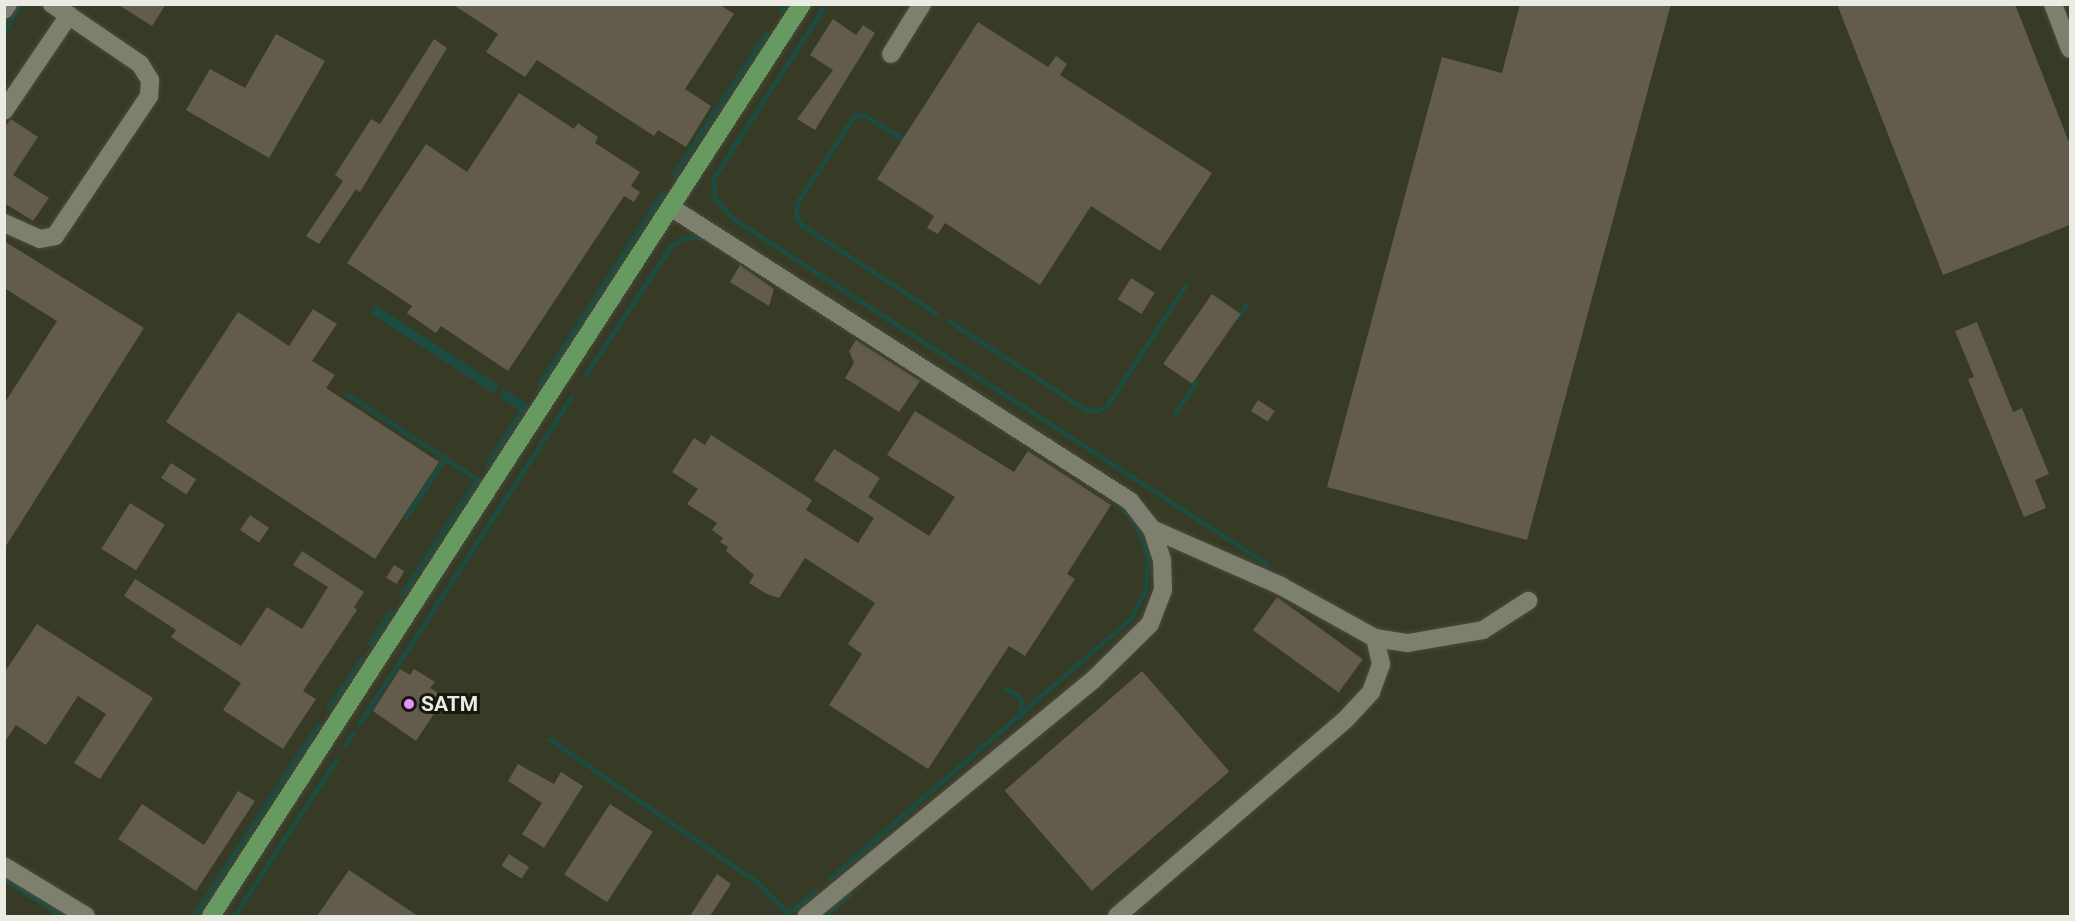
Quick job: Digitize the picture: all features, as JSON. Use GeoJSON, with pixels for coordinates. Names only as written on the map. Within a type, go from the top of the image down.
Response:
{"type":"FeatureCollection","features":[{"type":"Feature","properties":{"kind":"main road"},"geometry":{"type":"LineString","coordinates":[[211,916],[672,208],[802,4]]}},
{"type":"Feature","properties":{"kind":"street"},"geometry":{"type":"LineString","coordinates":[[4,10],[8,4]]}},
{"type":"Feature","properties":{"kind":"street"},"geometry":{"type":"LineString","coordinates":[[4,223],[40,238],[55,236],[149,96],[150,80],[140,64],[52,4]]}},
{"type":"Feature","properties":{"kind":"street"},"geometry":{"type":"LineString","coordinates":[[891,54],[922,4]]}},
{"type":"Feature","properties":{"kind":"street"},"geometry":{"type":"LineString","coordinates":[[2053,4],[2070,49]]}},
{"type":"Feature","properties":{"kind":"street"},"geometry":{"type":"LineString","coordinates":[[4,111],[69,15]]}},
{"type":"Feature","properties":{"kind":"street"},"geometry":{"type":"LineString","coordinates":[[672,208],[1130,501],[1152,529],[1162,560],[1163,590],[1150,624],[1093,680],[807,916]]}},
{"type":"Feature","properties":{"kind":"street"},"geometry":{"type":"LineString","coordinates":[[1152,529],[1281,586],[1375,638],[1408,643],[1483,630],[1528,601]]}},
{"type":"Feature","properties":{"kind":"street"},"geometry":{"type":"LineString","coordinates":[[1117,916],[1346,719],[1371,692],[1381,664],[1375,638]]}},
{"type":"Feature","properties":{"kind":"street"},"geometry":{"type":"LineString","coordinates":[[4,866],[86,916]]}},
{"type":"Feature","properties":{"kind":"shaded area"},"geometry":{"type":"Polygon","coordinates":[[[5,5],[2070,5],[2070,916],[5,916],[5,5]]]}},
{"type":"Feature","properties":{"kind":"building"},"geometry":{"type":"Polygon","coordinates":[[[117,4],[166,4],[152,26],[117,4]]]}},
{"type":"Feature","properties":{"kind":"building"},"geometry":{"type":"Polygon","coordinates":[[[452,4],[719,4],[734,14],[685,89],[711,106],[686,147],[658,130],[654,136],[537,60],[525,77],[486,52],[498,34],[452,4]]]}},
{"type":"Feature","properties":{"kind":"building"},"geometry":{"type":"Polygon","coordinates":[[[1520,4],[1671,4],[1527,540],[1327,487],[1442,57],[1502,73],[1520,4]]]}},
{"type":"Feature","properties":{"kind":"building"},"geometry":{"type":"Polygon","coordinates":[[[1837,4],[2015,4],[2070,145],[2070,225],[1943,275],[1837,4]]]}},
{"type":"Feature","properties":{"kind":"building"},"geometry":{"type":"Polygon","coordinates":[[[833,19],[856,35],[863,25],[875,33],[815,130],[797,119],[833,70],[810,55],[833,19]]]}},
{"type":"Feature","properties":{"kind":"building"},"geometry":{"type":"Polygon","coordinates":[[[978,22],[1048,67],[1056,56],[1067,64],[1060,75],[1212,173],[1160,251],[1091,206],[1040,285],[945,223],[938,234],[927,228],[934,216],[877,179],[978,22]]]}},
{"type":"Feature","properties":{"kind":"building"},"geometry":{"type":"Polygon","coordinates":[[[276,34],[325,61],[269,158],[186,110],[210,69],[245,88],[276,34]]]}},
{"type":"Feature","properties":{"kind":"building"},"geometry":{"type":"Polygon","coordinates":[[[434,39],[447,48],[360,192],[356,189],[319,244],[306,236],[343,181],[335,175],[371,119],[380,124],[434,39]]]}},
{"type":"Feature","properties":{"kind":"building"},"geometry":{"type":"Polygon","coordinates":[[[519,93],[574,129],[578,123],[598,137],[595,143],[640,172],[631,186],[640,192],[634,202],[624,196],[508,371],[441,326],[436,333],[407,313],[412,306],[347,263],[426,144],[467,172],[519,93]]]}},
{"type":"Feature","properties":{"kind":"building"},"geometry":{"type":"Polygon","coordinates":[[[11,119],[38,137],[13,175],[49,198],[33,221],[4,203],[4,128],[11,119]]]}},
{"type":"Feature","properties":{"kind":"building"},"geometry":{"type":"Polygon","coordinates":[[[4,241],[144,328],[4,549],[4,404],[57,321],[4,288],[4,241]]]}},
{"type":"Feature","properties":{"kind":"building"},"geometry":{"type":"Polygon","coordinates":[[[740,265],[774,289],[769,306],[730,282],[740,265]]]}},
{"type":"Feature","properties":{"kind":"building"},"geometry":{"type":"Polygon","coordinates":[[[1131,278],[1155,293],[1141,314],[1118,299],[1131,278]]]}},
{"type":"Feature","properties":{"kind":"building"},"geometry":{"type":"Polygon","coordinates":[[[1212,294],[1241,314],[1192,384],[1163,364],[1212,294]]]}},
{"type":"Feature","properties":{"kind":"building"},"geometry":{"type":"Polygon","coordinates":[[[313,309],[337,324],[312,361],[335,375],[326,388],[439,462],[375,559],[166,422],[238,312],[289,346],[313,309]]]}},
{"type":"Feature","properties":{"kind":"building"},"geometry":{"type":"Polygon","coordinates":[[[1977,322],[2013,412],[2022,408],[2049,474],[2035,480],[2046,508],[2024,517],[1968,379],[1974,377],[1955,331],[1977,322]]]}},
{"type":"Feature","properties":{"kind":"building"},"geometry":{"type":"Polygon","coordinates":[[[856,340],[920,381],[899,412],[845,378],[854,363],[849,351],[856,340]]]}},
{"type":"Feature","properties":{"kind":"building"},"geometry":{"type":"Polygon","coordinates":[[[1258,400],[1275,411],[1268,422],[1251,411],[1258,400]]]}},
{"type":"Feature","properties":{"kind":"building"},"geometry":{"type":"Polygon","coordinates":[[[915,411],[1014,472],[1028,451],[1111,505],[1067,574],[1075,579],[1025,656],[1009,646],[928,769],[829,705],[862,654],[848,644],[875,603],[805,558],[779,598],[749,583],[754,575],[726,551],[728,547],[720,542],[723,538],[712,530],[717,523],[687,504],[698,489],[672,472],[694,438],[705,445],[711,435],[812,500],[806,510],[858,543],[874,518],[814,480],[834,449],[880,478],[868,497],[929,536],[955,497],[887,455],[915,411]]]}},
{"type":"Feature","properties":{"kind":"building"},"geometry":{"type":"Polygon","coordinates":[[[171,463],[196,479],[186,494],[161,478],[171,463]]]}},
{"type":"Feature","properties":{"kind":"building"},"geometry":{"type":"Polygon","coordinates":[[[130,503],[165,525],[136,571],[101,549],[130,503]]]}},
{"type":"Feature","properties":{"kind":"building"},"geometry":{"type":"Polygon","coordinates":[[[250,515],[269,528],[259,543],[240,530],[250,515]]]}},
{"type":"Feature","properties":{"kind":"building"},"geometry":{"type":"Polygon","coordinates":[[[302,551],[364,592],[354,607],[357,610],[303,691],[316,699],[283,749],[223,710],[241,683],[171,637],[176,630],[124,596],[135,579],[241,646],[267,607],[302,629],[328,587],[293,565],[302,551]]]}},
{"type":"Feature","properties":{"kind":"building"},"geometry":{"type":"Polygon","coordinates":[[[394,565],[404,571],[397,584],[386,578],[394,565]]]}},
{"type":"Feature","properties":{"kind":"building"},"geometry":{"type":"Polygon","coordinates":[[[1277,597],[1363,659],[1339,692],[1253,630],[1277,597]]]}},
{"type":"Feature","properties":{"kind":"building"},"geometry":{"type":"Polygon","coordinates":[[[37,624],[153,698],[100,779],[74,763],[106,714],[78,696],[46,745],[16,725],[4,743],[4,673],[37,624]]]}},
{"type":"Feature","properties":{"kind":"building","name":"SATM"},"geometry":{"type":"Polygon","coordinates":[[[400,669],[410,675],[414,669],[435,682],[430,688],[445,697],[416,741],[373,711],[400,669]]]}},
{"type":"Feature","properties":{"kind":"building"},"geometry":{"type":"Polygon","coordinates":[[[1142,671],[1229,771],[1092,891],[1005,790],[1142,671]]]}},
{"type":"Feature","properties":{"kind":"building"},"geometry":{"type":"Polygon","coordinates":[[[518,764],[554,784],[561,772],[583,786],[544,848],[522,834],[542,803],[508,781],[518,764]]]}},
{"type":"Feature","properties":{"kind":"building"},"geometry":{"type":"Polygon","coordinates":[[[238,791],[255,801],[196,891],[118,839],[142,804],[204,845],[238,791]]]}},
{"type":"Feature","properties":{"kind":"building"},"geometry":{"type":"Polygon","coordinates":[[[610,804],[653,832],[607,902],[564,874],[610,804]]]}},
{"type":"Feature","properties":{"kind":"building"},"geometry":{"type":"Polygon","coordinates":[[[509,854],[529,867],[522,879],[501,866],[509,854]]]}},
{"type":"Feature","properties":{"kind":"building"},"geometry":{"type":"Polygon","coordinates":[[[349,870],[418,916],[317,916],[349,870]]]}},
{"type":"Feature","properties":{"kind":"building"},"geometry":{"type":"Polygon","coordinates":[[[717,874],[731,884],[710,916],[690,916],[717,874]]]}},
{"type":"Feature","properties":{"kind":"waterway"},"geometry":{"type":"LineString","coordinates":[[4,31],[21,4]]}},
{"type":"Feature","properties":{"kind":"waterway"},"geometry":{"type":"LineString","coordinates":[[780,12],[785,4]]}},
{"type":"Feature","properties":{"kind":"waterway"},"geometry":{"type":"LineString","coordinates":[[715,176],[826,4]]}},
{"type":"Feature","properties":{"kind":"waterway"},"geometry":{"type":"LineString","coordinates":[[674,174],[766,33]]}},
{"type":"Feature","properties":{"kind":"waterway"},"geometry":{"type":"LineString","coordinates":[[902,139],[865,116],[855,116],[798,202],[796,215],[802,225],[936,313]]}},
{"type":"Feature","properties":{"kind":"waterway"},"geometry":{"type":"LineString","coordinates":[[714,178],[715,198],[734,219],[1267,564]]}},
{"type":"Feature","properties":{"kind":"waterway"},"geometry":{"type":"LineString","coordinates":[[539,384],[662,193]]}},
{"type":"Feature","properties":{"kind":"waterway"},"geometry":{"type":"LineString","coordinates":[[586,374],[670,247],[684,238],[704,237]]}},
{"type":"Feature","properties":{"kind":"waterway"},"geometry":{"type":"LineString","coordinates":[[949,321],[1085,409],[1096,411],[1107,406],[1185,286]]}},
{"type":"Feature","properties":{"kind":"waterway"},"geometry":{"type":"LineString","coordinates":[[1238,317],[1247,304]]}},
{"type":"Feature","properties":{"kind":"waterway"},"geometry":{"type":"LineString","coordinates":[[374,307],[496,386]]}},
{"type":"Feature","properties":{"kind":"waterway"},"geometry":{"type":"LineString","coordinates":[[374,312],[493,390]]}},
{"type":"Feature","properties":{"kind":"waterway"},"geometry":{"type":"LineString","coordinates":[[1175,413],[1196,382]]}},
{"type":"Feature","properties":{"kind":"waterway"},"geometry":{"type":"LineString","coordinates":[[504,392],[525,405]]}},
{"type":"Feature","properties":{"kind":"waterway"},"geometry":{"type":"LineString","coordinates":[[347,394],[475,478]]}},
{"type":"Feature","properties":{"kind":"waterway"},"geometry":{"type":"LineString","coordinates":[[487,464],[522,409],[502,396]]}},
{"type":"Feature","properties":{"kind":"waterway"},"geometry":{"type":"LineString","coordinates":[[359,724],[571,398]]}},
{"type":"Feature","properties":{"kind":"waterway"},"geometry":{"type":"LineString","coordinates":[[406,517],[445,458]]}},
{"type":"Feature","properties":{"kind":"waterway"},"geometry":{"type":"LineString","coordinates":[[401,595],[477,479]]}},
{"type":"Feature","properties":{"kind":"waterway"},"geometry":{"type":"LineString","coordinates":[[830,878],[1131,618],[1145,591],[1148,558],[1137,526],[1117,502]]}},
{"type":"Feature","properties":{"kind":"waterway"},"geometry":{"type":"LineString","coordinates":[[370,644],[390,612]]}},
{"type":"Feature","properties":{"kind":"waterway"},"geometry":{"type":"LineString","coordinates":[[328,708],[361,659]]}},
{"type":"Feature","properties":{"kind":"waterway"},"geometry":{"type":"LineString","coordinates":[[1005,688],[1021,698],[1021,716]]}},
{"type":"Feature","properties":{"kind":"waterway"},"geometry":{"type":"LineString","coordinates":[[196,912],[317,726]]}},
{"type":"Feature","properties":{"kind":"waterway"},"geometry":{"type":"LineString","coordinates":[[345,745],[353,734]]}},
{"type":"Feature","properties":{"kind":"waterway"},"geometry":{"type":"LineString","coordinates":[[550,739],[756,881],[788,913]]}},
{"type":"Feature","properties":{"kind":"waterway"},"geometry":{"type":"LineString","coordinates":[[234,916],[336,760]]}},
{"type":"Feature","properties":{"kind":"waterway"},"geometry":{"type":"LineString","coordinates":[[4,879],[62,916]]}},
{"type":"Feature","properties":{"kind":"waterway"},"geometry":{"type":"LineString","coordinates":[[785,916],[816,890]]}},
{"type":"Feature","properties":{"kind":"waterway"},"geometry":{"type":"LineString","coordinates":[[824,916],[850,894]]}},
{"type":"Feature","properties":{"kind":"place","name":"SATM"},"geometry":{"type":"Point","coordinates":[409,704]}}]}
